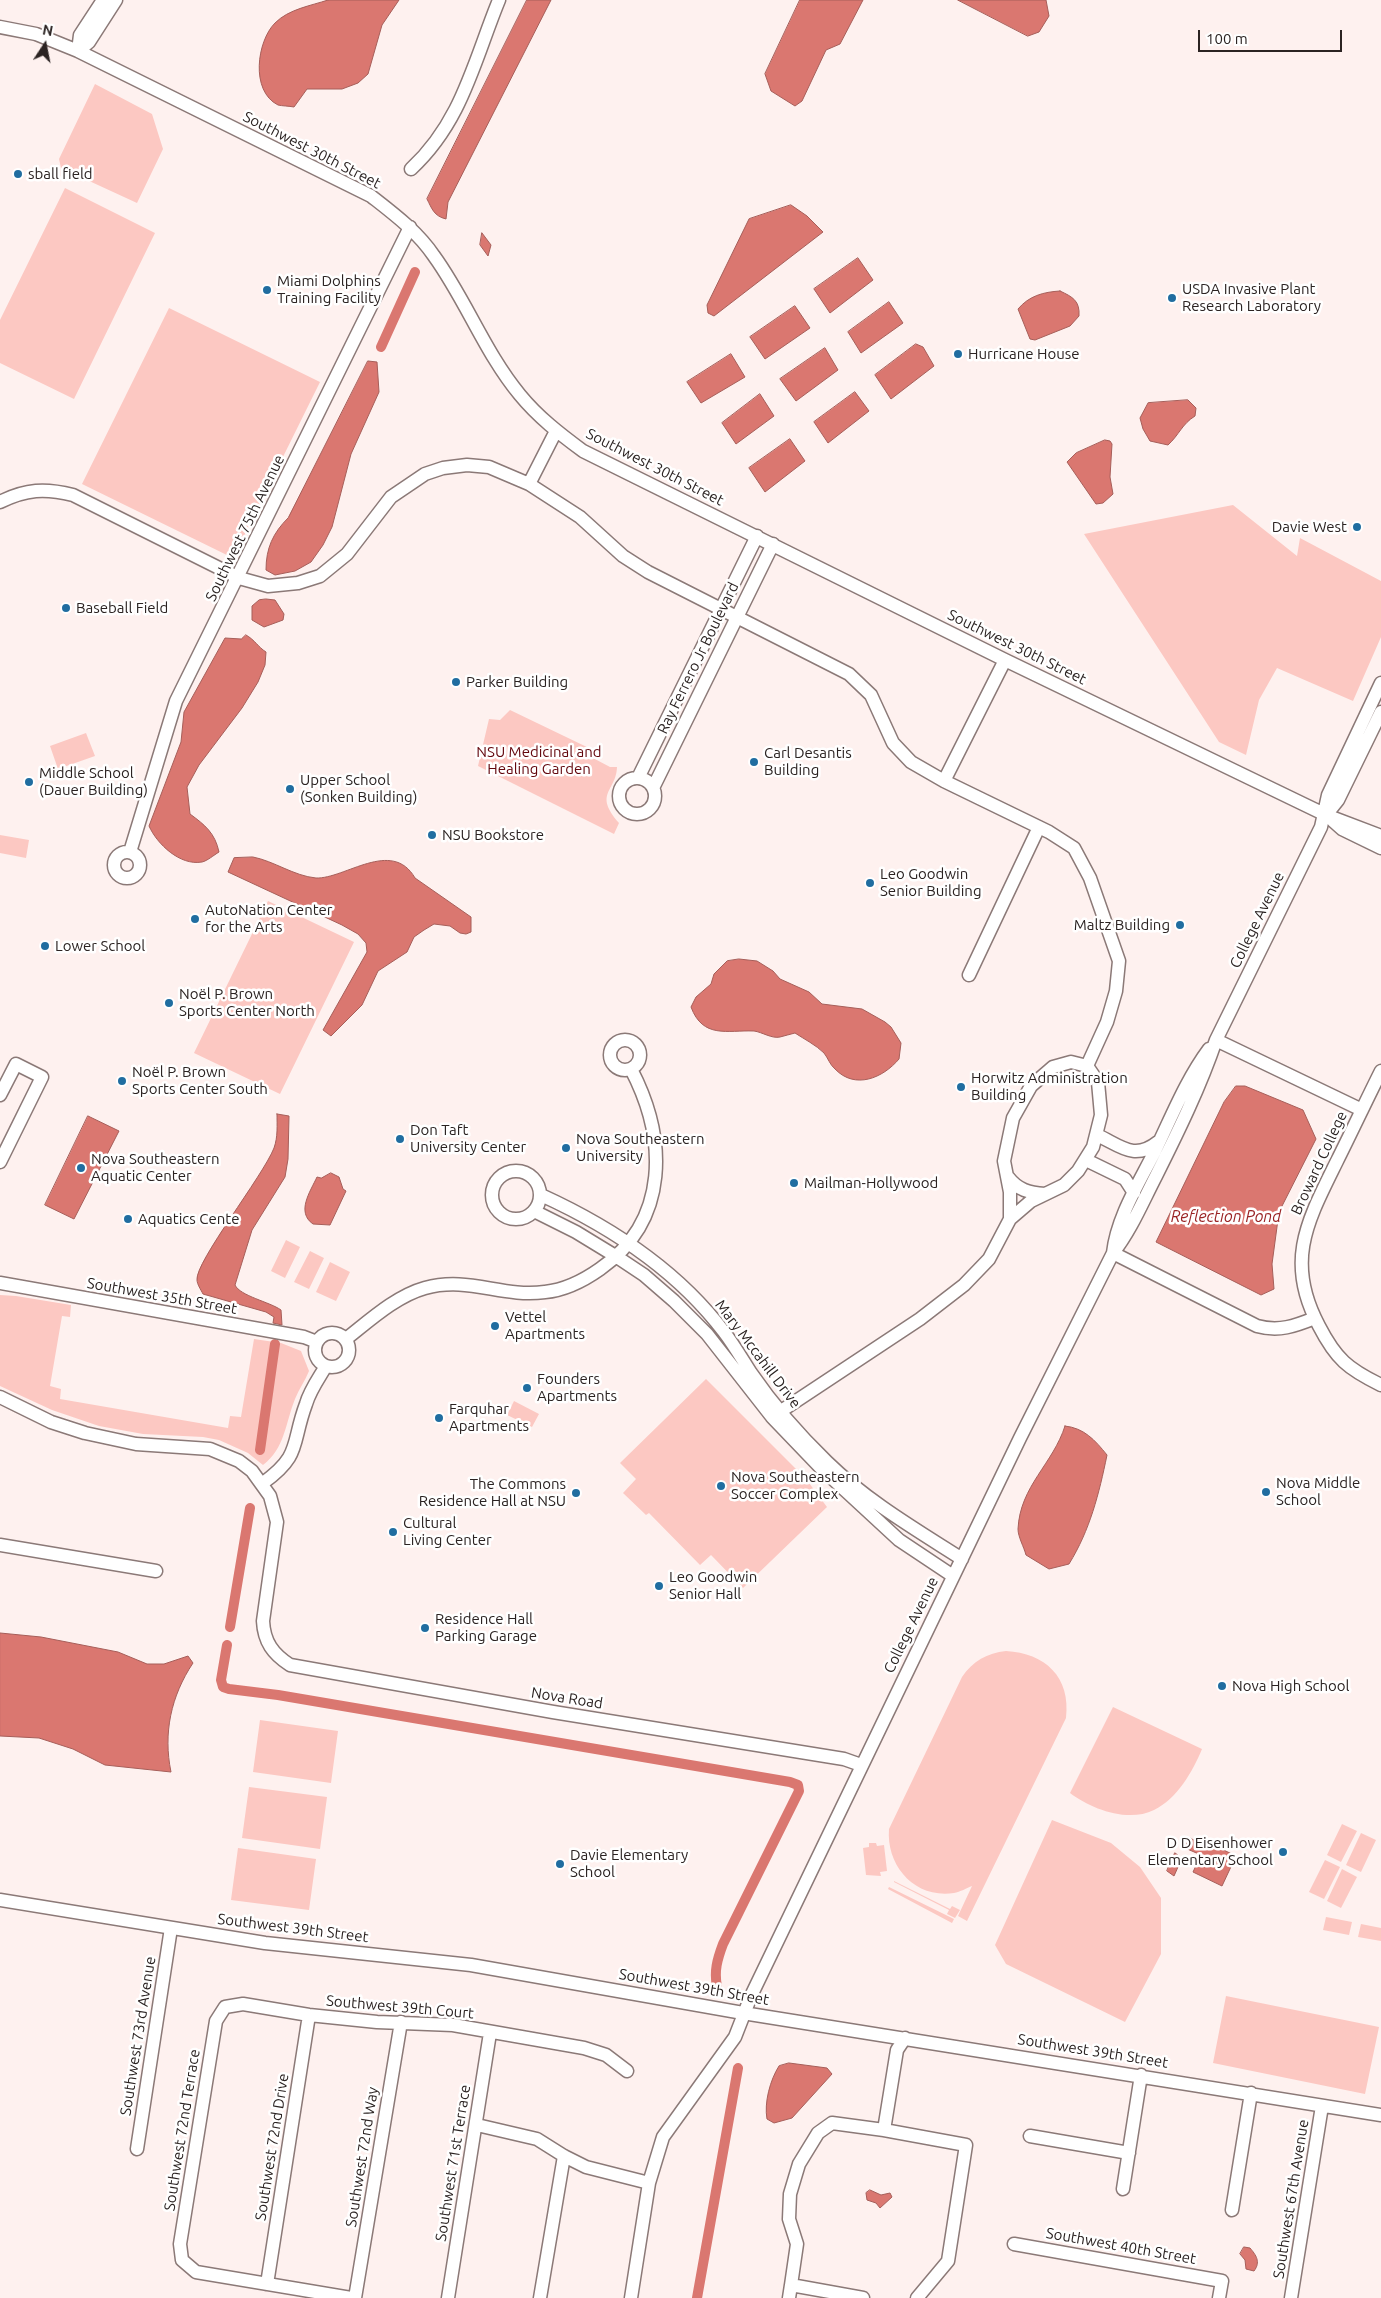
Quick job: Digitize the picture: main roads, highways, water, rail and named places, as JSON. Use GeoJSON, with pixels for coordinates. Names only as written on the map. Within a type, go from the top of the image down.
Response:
{"type":"FeatureCollection","features":[{"type":"Feature","properties":{"kind":"water"},"geometry":{"type":"Polygon","coordinates":[[[328,0],[399,0],[382,25],[368,74],[358,83],[342,89],[307,89],[294,107],[278,105],[269,98],[263,89],[260,78],[259,65],[264,41],[275,23],[287,14],[328,0]]]}},
{"type":"Feature","properties":{"kind":"water"},"geometry":{"type":"Polygon","coordinates":[[[527,0],[551,0],[448,202],[446,219],[442,218],[434,212],[427,199],[527,0]]]}},
{"type":"Feature","properties":{"kind":"water"},"geometry":{"type":"Polygon","coordinates":[[[800,0],[863,0],[840,44],[826,50],[802,101],[795,106],[771,91],[765,74],[800,0]]]}},
{"type":"Feature","properties":{"kind":"water"},"geometry":{"type":"Polygon","coordinates":[[[958,0],[1046,0],[1049,16],[1039,32],[1028,36],[958,0]]]}},
{"type":"Feature","properties":{"kind":"water"},"geometry":{"type":"Polygon","coordinates":[[[791,205],[807,216],[823,232],[714,316],[708,313],[707,305],[749,219],[791,205]]]}},
{"type":"Feature","properties":{"kind":"water"},"geometry":{"type":"Polygon","coordinates":[[[482,233],[491,245],[488,256],[480,245],[482,233]]]}},
{"type":"Feature","properties":{"kind":"water"},"geometry":{"type":"Polygon","coordinates":[[[858,258],[873,280],[830,313],[814,289],[858,258]]]}},
{"type":"Feature","properties":{"kind":"water"},"geometry":{"type":"Polygon","coordinates":[[[1060,291],[1075,300],[1079,316],[1070,326],[1035,340],[1030,339],[1018,309],[1027,301],[1037,296],[1048,292],[1060,291]]]}},
{"type":"Feature","properties":{"kind":"water"},"geometry":{"type":"Polygon","coordinates":[[[889,302],[903,323],[861,353],[848,332],[889,302]]]}},
{"type":"Feature","properties":{"kind":"water"},"geometry":{"type":"Polygon","coordinates":[[[795,306],[810,328],[765,359],[750,337],[795,306]]]}},
{"type":"Feature","properties":{"kind":"water"},"geometry":{"type":"Polygon","coordinates":[[[916,344],[923,347],[934,366],[891,399],[875,375],[916,344]]]}},
{"type":"Feature","properties":{"kind":"water"},"geometry":{"type":"Polygon","coordinates":[[[825,348],[838,370],[796,401],[780,379],[825,348]]]}},
{"type":"Feature","properties":{"kind":"water"},"geometry":{"type":"Polygon","coordinates":[[[731,354],[745,377],[701,403],[687,382],[731,354]]]}},
{"type":"Feature","properties":{"kind":"water"},"geometry":{"type":"Polygon","coordinates":[[[368,361],[377,362],[379,392],[351,454],[332,527],[323,545],[311,562],[295,571],[275,575],[266,570],[267,555],[271,541],[278,529],[288,518],[368,361]]]}},
{"type":"Feature","properties":{"kind":"water"},"geometry":{"type":"Polygon","coordinates":[[[855,392],[869,411],[828,443],[814,422],[855,392]]]}},
{"type":"Feature","properties":{"kind":"water"},"geometry":{"type":"Polygon","coordinates":[[[760,394],[774,416],[736,444],[722,423],[760,394]]]}},
{"type":"Feature","properties":{"kind":"water"},"geometry":{"type":"Polygon","coordinates":[[[1188,400],[1196,408],[1195,416],[1187,422],[1172,441],[1168,445],[1150,441],[1143,429],[1140,418],[1148,403],[1188,400]]]}},
{"type":"Feature","properties":{"kind":"water"},"geometry":{"type":"Polygon","coordinates":[[[790,439],[805,461],[765,492],[749,468],[790,439]]]}},
{"type":"Feature","properties":{"kind":"water"},"geometry":{"type":"Polygon","coordinates":[[[1105,440],[1110,441],[1112,444],[1110,477],[1113,494],[1103,503],[1096,504],[1067,462],[1076,453],[1105,440]]]}},
{"type":"Feature","properties":{"kind":"water"},"geometry":{"type":"Polygon","coordinates":[[[259,600],[275,600],[284,614],[283,620],[264,627],[252,620],[252,606],[259,600]]]}},
{"type":"Feature","properties":{"kind":"water"},"geometry":{"type":"Polygon","coordinates":[[[246,635],[266,652],[265,665],[258,682],[242,708],[199,765],[187,787],[190,814],[209,830],[219,852],[202,862],[186,861],[163,846],[149,826],[181,742],[184,712],[225,638],[241,639],[246,635]]]}},
{"type":"Feature","properties":{"kind":"water"},"geometry":{"type":"Polygon","coordinates":[[[253,857],[308,877],[316,878],[328,877],[368,863],[394,861],[405,867],[415,878],[471,917],[471,932],[466,934],[460,933],[450,926],[434,924],[414,937],[407,952],[378,971],[362,1005],[331,1036],[323,1030],[367,952],[366,943],[358,934],[342,925],[228,872],[234,858],[253,857]]]}},
{"type":"Feature","properties":{"kind":"water"},"geometry":{"type":"Polygon","coordinates":[[[739,959],[757,961],[773,971],[780,979],[809,992],[822,1004],[862,1009],[885,1022],[891,1027],[901,1043],[899,1059],[885,1072],[877,1076],[860,1080],[851,1079],[833,1067],[821,1050],[795,1033],[777,1037],[754,1031],[717,1031],[702,1024],[691,1007],[696,997],[711,984],[714,974],[727,961],[739,959]]]}},
{"type":"Feature","properties":{"kind":"water","name":"Reflection Pond"},"geometry":{"type":"Polygon","coordinates":[[[1236,1086],[1245,1086],[1303,1110],[1316,1139],[1279,1212],[1272,1264],[1274,1289],[1261,1295],[1156,1242],[1224,1102],[1236,1086]]]}},
{"type":"Feature","properties":{"kind":"water"},"geometry":{"type":"Polygon","coordinates":[[[277,1114],[289,1116],[288,1159],[285,1177],[252,1230],[235,1285],[249,1296],[281,1310],[282,1325],[273,1323],[274,1317],[266,1312],[203,1294],[197,1280],[199,1270],[207,1256],[274,1148],[277,1135],[277,1114]]]}},
{"type":"Feature","properties":{"kind":"water","name":"Nova Southeastern Aquatic Center"},"geometry":{"type":"Polygon","coordinates":[[[88,1116],[119,1131],[74,1219],[45,1205],[88,1116]]]}},
{"type":"Feature","properties":{"kind":"water"},"geometry":{"type":"Polygon","coordinates":[[[331,1173],[339,1177],[343,1189],[346,1191],[330,1225],[313,1224],[305,1214],[308,1195],[317,1177],[321,1178],[331,1173]]]}},
{"type":"Feature","properties":{"kind":"water"},"geometry":{"type":"Polygon","coordinates":[[[1065,1426],[1078,1429],[1089,1436],[1107,1455],[1101,1484],[1083,1538],[1069,1564],[1049,1569],[1026,1555],[1018,1529],[1024,1500],[1060,1440],[1065,1426]]]}},
{"type":"Feature","properties":{"kind":"water"},"geometry":{"type":"Polygon","coordinates":[[[0,1633],[41,1637],[118,1652],[147,1664],[164,1664],[188,1656],[193,1663],[179,1688],[171,1715],[168,1743],[171,1772],[105,1765],[73,1749],[39,1738],[0,1736],[0,1633]]]}},
{"type":"Feature","properties":{"kind":"water"},"geometry":{"type":"Polygon","coordinates":[[[1190,1838],[1205,1846],[1207,1842],[1236,1856],[1222,1886],[1193,1872],[1201,1855],[1185,1848],[1190,1838]]]}},
{"type":"Feature","properties":{"kind":"water"},"geometry":{"type":"Polygon","coordinates":[[[1175,1853],[1182,1858],[1174,1876],[1167,1871],[1175,1853]]]}},
{"type":"Feature","properties":{"kind":"water"},"geometry":{"type":"Polygon","coordinates":[[[789,2063],[827,2068],[832,2074],[792,2118],[774,2123],[767,2119],[766,2113],[769,2092],[779,2066],[789,2063]]]}},
{"type":"Feature","properties":{"kind":"water"},"geometry":{"type":"Polygon","coordinates":[[[870,2190],[881,2195],[890,2193],[892,2197],[880,2208],[876,2203],[867,2200],[866,2193],[870,2190]]]}},
{"type":"Feature","properties":{"kind":"water"},"geometry":{"type":"Polygon","coordinates":[[[1244,2247],[1250,2248],[1256,2256],[1257,2265],[1254,2271],[1246,2269],[1245,2260],[1240,2254],[1244,2247]]]}},
{"type":"Feature","properties":{"kind":"waterway"},"geometry":{"type":"LineString","coordinates":[[381,347],[415,272]]}},
{"type":"Feature","properties":{"kind":"waterway"},"geometry":{"type":"LineString","coordinates":[[260,1450],[275,1344]]}},
{"type":"Feature","properties":{"kind":"waterway"},"geometry":{"type":"LineString","coordinates":[[230,1627],[250,1508]]}},
{"type":"Feature","properties":{"kind":"waterway"},"geometry":{"type":"LineString","coordinates":[[227,1645],[221,1680],[223,1687],[229,1689],[278,1695],[790,1782],[798,1785],[799,1791],[723,1944],[717,1965],[717,1987]]}},
{"type":"Feature","properties":{"kind":"waterway"},"geometry":{"type":"LineString","coordinates":[[697,2298],[738,2068]]}},
{"type":"Feature","properties":{"kind":"place","name":"sball field"},"geometry":{"type":"Point","coordinates":[18,174]}},
{"type":"Feature","properties":{"kind":"place","name":"Miami Dolphins Training Facility"},"geometry":{"type":"Point","coordinates":[267,290]}},
{"type":"Feature","properties":{"kind":"place","name":"USDA Invasive Plant Research Laboratory"},"geometry":{"type":"Point","coordinates":[1172,298]}},
{"type":"Feature","properties":{"kind":"place","name":"Hurricane House"},"geometry":{"type":"Point","coordinates":[958,354]}},
{"type":"Feature","properties":{"kind":"place","name":"Davie West"},"geometry":{"type":"Point","coordinates":[1357,527]}},
{"type":"Feature","properties":{"kind":"place","name":"Baseball Field"},"geometry":{"type":"Point","coordinates":[66,608]}},
{"type":"Feature","properties":{"kind":"place","name":"Parker Building"},"geometry":{"type":"Point","coordinates":[456,682]}},
{"type":"Feature","properties":{"kind":"place","name":"Carl Desantis Building"},"geometry":{"type":"Point","coordinates":[754,762]}},
{"type":"Feature","properties":{"kind":"place","name":"Middle School (Dauer Building)"},"geometry":{"type":"Point","coordinates":[29,782]}},
{"type":"Feature","properties":{"kind":"place","name":"Upper School (Sonken Building)"},"geometry":{"type":"Point","coordinates":[290,789]}},
{"type":"Feature","properties":{"kind":"place","name":"NSU Bookstore"},"geometry":{"type":"Point","coordinates":[432,835]}},
{"type":"Feature","properties":{"kind":"place","name":"Leo Goodwin Senior Building"},"geometry":{"type":"Point","coordinates":[870,883]}},
{"type":"Feature","properties":{"kind":"place","name":"AutoNation Center for the Arts"},"geometry":{"type":"Point","coordinates":[195,919]}},
{"type":"Feature","properties":{"kind":"place","name":"Maltz Building"},"geometry":{"type":"Point","coordinates":[1180,925]}},
{"type":"Feature","properties":{"kind":"place","name":"Lower School"},"geometry":{"type":"Point","coordinates":[45,946]}},
{"type":"Feature","properties":{"kind":"place","name":"Noël P. Brown Sports Center North"},"geometry":{"type":"Point","coordinates":[169,1003]}},
{"type":"Feature","properties":{"kind":"place","name":"Noël P. Brown Sports Center South"},"geometry":{"type":"Point","coordinates":[122,1081]}},
{"type":"Feature","properties":{"kind":"place","name":"Horwitz Administration Building"},"geometry":{"type":"Point","coordinates":[961,1087]}},
{"type":"Feature","properties":{"kind":"place","name":"Don Taft University Center"},"geometry":{"type":"Point","coordinates":[400,1139]}},
{"type":"Feature","properties":{"kind":"place","name":"Nova Southeastern University"},"geometry":{"type":"Point","coordinates":[566,1148]}},
{"type":"Feature","properties":{"kind":"place","name":"Nova Southeastern Aquatic Center"},"geometry":{"type":"Point","coordinates":[81,1168]}},
{"type":"Feature","properties":{"kind":"place","name":"Mailman-Hollywood"},"geometry":{"type":"Point","coordinates":[794,1183]}},
{"type":"Feature","properties":{"kind":"place","name":"Aquatics Cente"},"geometry":{"type":"Point","coordinates":[128,1219]}},
{"type":"Feature","properties":{"kind":"place","name":"Vettel Apartments"},"geometry":{"type":"Point","coordinates":[495,1326]}},
{"type":"Feature","properties":{"kind":"place","name":"Founders Apartments"},"geometry":{"type":"Point","coordinates":[527,1388]}},
{"type":"Feature","properties":{"kind":"place","name":"Farquhar Apartments"},"geometry":{"type":"Point","coordinates":[439,1418]}},
{"type":"Feature","properties":{"kind":"place","name":"Nova Southeastern Soccer Complex"},"geometry":{"type":"Point","coordinates":[721,1486]}},
{"type":"Feature","properties":{"kind":"place","name":"Nova Middle School"},"geometry":{"type":"Point","coordinates":[1266,1492]}},
{"type":"Feature","properties":{"kind":"place","name":"The Commons Residence Hall at NSU"},"geometry":{"type":"Point","coordinates":[576,1493]}},
{"type":"Feature","properties":{"kind":"place","name":"Cultural Living Center"},"geometry":{"type":"Point","coordinates":[393,1532]}},
{"type":"Feature","properties":{"kind":"place","name":"Leo Goodwin Senior Hall"},"geometry":{"type":"Point","coordinates":[659,1586]}},
{"type":"Feature","properties":{"kind":"place","name":"Residence Hall Parking Garage"},"geometry":{"type":"Point","coordinates":[425,1628]}},
{"type":"Feature","properties":{"kind":"place","name":"Nova High School"},"geometry":{"type":"Point","coordinates":[1222,1686]}},
{"type":"Feature","properties":{"kind":"place","name":"D D Eisenhower Elementary School"},"geometry":{"type":"Point","coordinates":[1283,1852]}},
{"type":"Feature","properties":{"kind":"place","name":"Davie Elementary School"},"geometry":{"type":"Point","coordinates":[560,1864]}},
{"type":"Feature","properties":{"kind":"park label","name":"NSU Medicinal and Healing Garden"},"geometry":{"type":"Point","coordinates":[539,760]}}]}
